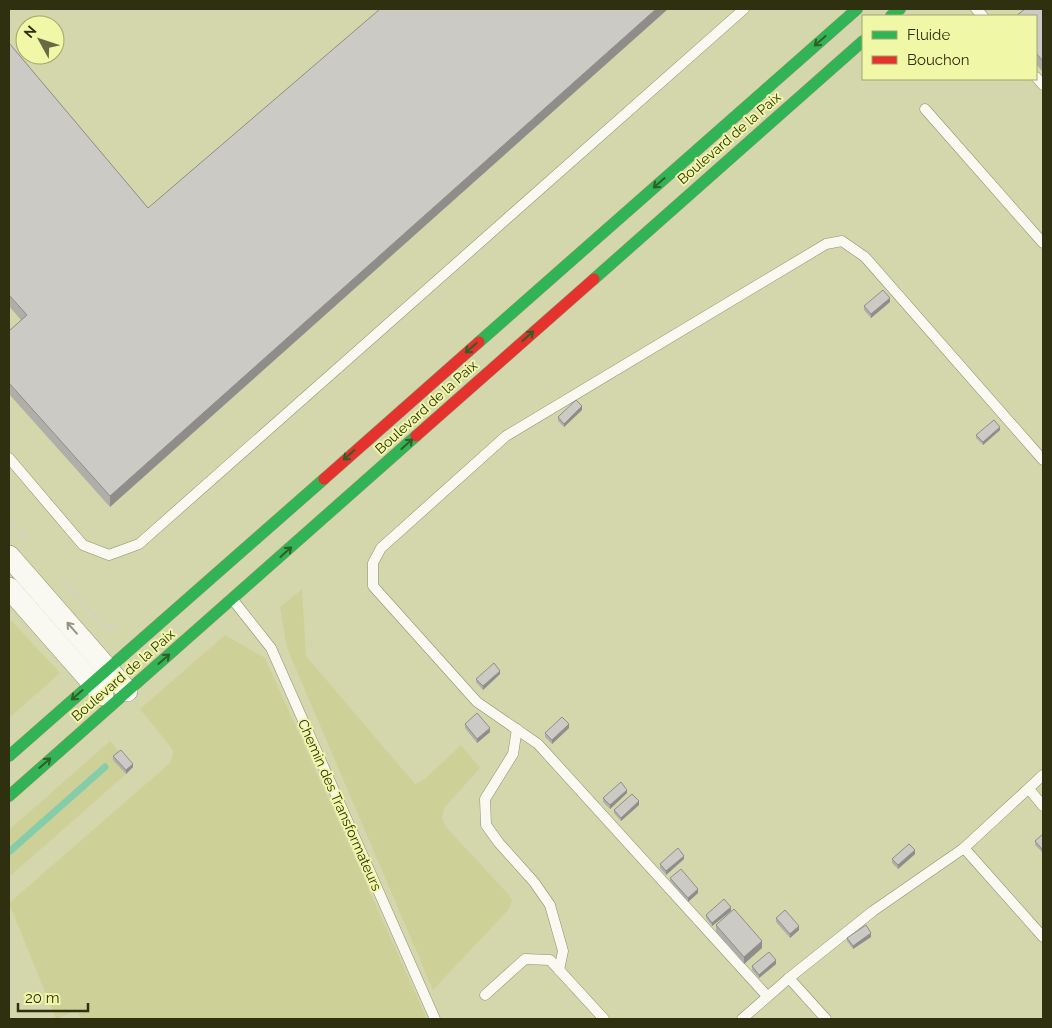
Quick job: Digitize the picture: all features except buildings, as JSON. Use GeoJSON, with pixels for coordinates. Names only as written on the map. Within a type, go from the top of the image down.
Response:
{"type":"FeatureCollection","features":[{"type":"Feature","properties":{"kind":"main road","name":"Boulevard de la Paix"},"geometry":{"type":"LineString","coordinates":[[9,756],[857,9]]}},
{"type":"Feature","properties":{"kind":"main road","name":"Boulevard de la Paix"},"geometry":{"type":"LineString","coordinates":[[9,796],[862,42]]}},
{"type":"Feature","properties":{"kind":"street"},"geometry":{"type":"LineString","coordinates":[[9,556],[19,591],[120,698]]}},
{"type":"Feature","properties":{"kind":"lane"},"geometry":{"type":"LineString","coordinates":[[9,458],[83,545],[109,555],[139,544],[744,9]]}},
{"type":"Feature","properties":{"kind":"lane"},"geometry":{"type":"LineString","coordinates":[[925,109],[1043,243]]}},
{"type":"Feature","properties":{"kind":"lane"},"geometry":{"type":"LineString","coordinates":[[767,996],[538,744],[477,702],[373,586],[373,564],[381,548],[506,436],[826,244],[842,242],[865,257],[1043,460]]}},
{"type":"Feature","properties":{"kind":"lane","name":"Chemin des Transformateurs"},"geometry":{"type":"LineString","coordinates":[[232,599],[271,648],[434,1019]]}},
{"type":"Feature","properties":{"kind":"lane"},"geometry":{"type":"LineString","coordinates":[[517,729],[514,754],[485,798],[486,825],[498,843],[534,882],[550,905],[563,950],[559,970]]}},
{"type":"Feature","properties":{"kind":"lane"},"geometry":{"type":"LineString","coordinates":[[742,1019],[767,996],[873,911],[964,848],[1043,775]]}},
{"type":"Feature","properties":{"kind":"lane"},"geometry":{"type":"LineString","coordinates":[[1029,789],[1043,806]]}},
{"type":"Feature","properties":{"kind":"lane"},"geometry":{"type":"LineString","coordinates":[[964,848],[1043,938]]}},
{"type":"Feature","properties":{"kind":"lane"},"geometry":{"type":"LineString","coordinates":[[485,995],[525,959],[550,960],[604,1019]]}},
{"type":"Feature","properties":{"kind":"lane"},"geometry":{"type":"LineString","coordinates":[[789,978],[826,1019]]}},
{"type":"Feature","properties":{"kind":"path"},"geometry":{"type":"LineString","coordinates":[[9,520],[28,541]]}},
{"type":"Feature","properties":{"kind":"path"},"geometry":{"type":"LineString","coordinates":[[59,576],[103,626],[119,626]]}},
{"type":"Feature","properties":{"kind":"green space"},"geometry":{"type":"Polygon","coordinates":[[[302,589],[306,656],[415,784],[425,779],[461,745],[480,768],[444,808],[442,817],[445,826],[510,896],[512,901],[508,910],[433,990],[287,648],[280,607],[302,589]]]}},
{"type":"Feature","properties":{"kind":"green space"},"geometry":{"type":"Polygon","coordinates":[[[9,618],[60,673],[9,718],[9,618]]]}},
{"type":"Feature","properties":{"kind":"green space"},"geometry":{"type":"Polygon","coordinates":[[[225,635],[265,658],[427,1019],[81,1019],[77,1010],[56,1019],[9,903],[170,763],[173,750],[140,709],[225,635]]]}},
{"type":"Feature","properties":{"kind":"green space"},"geometry":{"type":"Polygon","coordinates":[[[110,741],[121,754],[114,760],[126,774],[9,877],[9,830],[110,741]]]}},
{"type":"Feature","properties":{"kind":"waterway"},"geometry":{"type":"LineString","coordinates":[[9,852],[105,767]]}},
{"type":"Feature","properties":{"kind":"traffic: fast"},"geometry":{"type":"LineString","coordinates":[[479,342],[857,9]]}},
{"type":"Feature","properties":{"kind":"traffic: fast"},"geometry":{"type":"LineString","coordinates":[[892,15],[900,9]]}},
{"type":"Feature","properties":{"kind":"traffic: fast"},"geometry":{"type":"LineString","coordinates":[[594,279],[862,42]]}},
{"type":"Feature","properties":{"kind":"traffic: fast"},"geometry":{"type":"LineString","coordinates":[[9,796],[416,436]]}},
{"type":"Feature","properties":{"kind":"traffic: fast"},"geometry":{"type":"LineString","coordinates":[[9,756],[324,479]]}},
{"type":"Feature","properties":{"kind":"traffic: jam"},"geometry":{"type":"LineString","coordinates":[[416,436],[594,279]]}},
{"type":"Feature","properties":{"kind":"traffic: jam"},"geometry":{"type":"LineString","coordinates":[[324,479],[479,342]]}}]}
